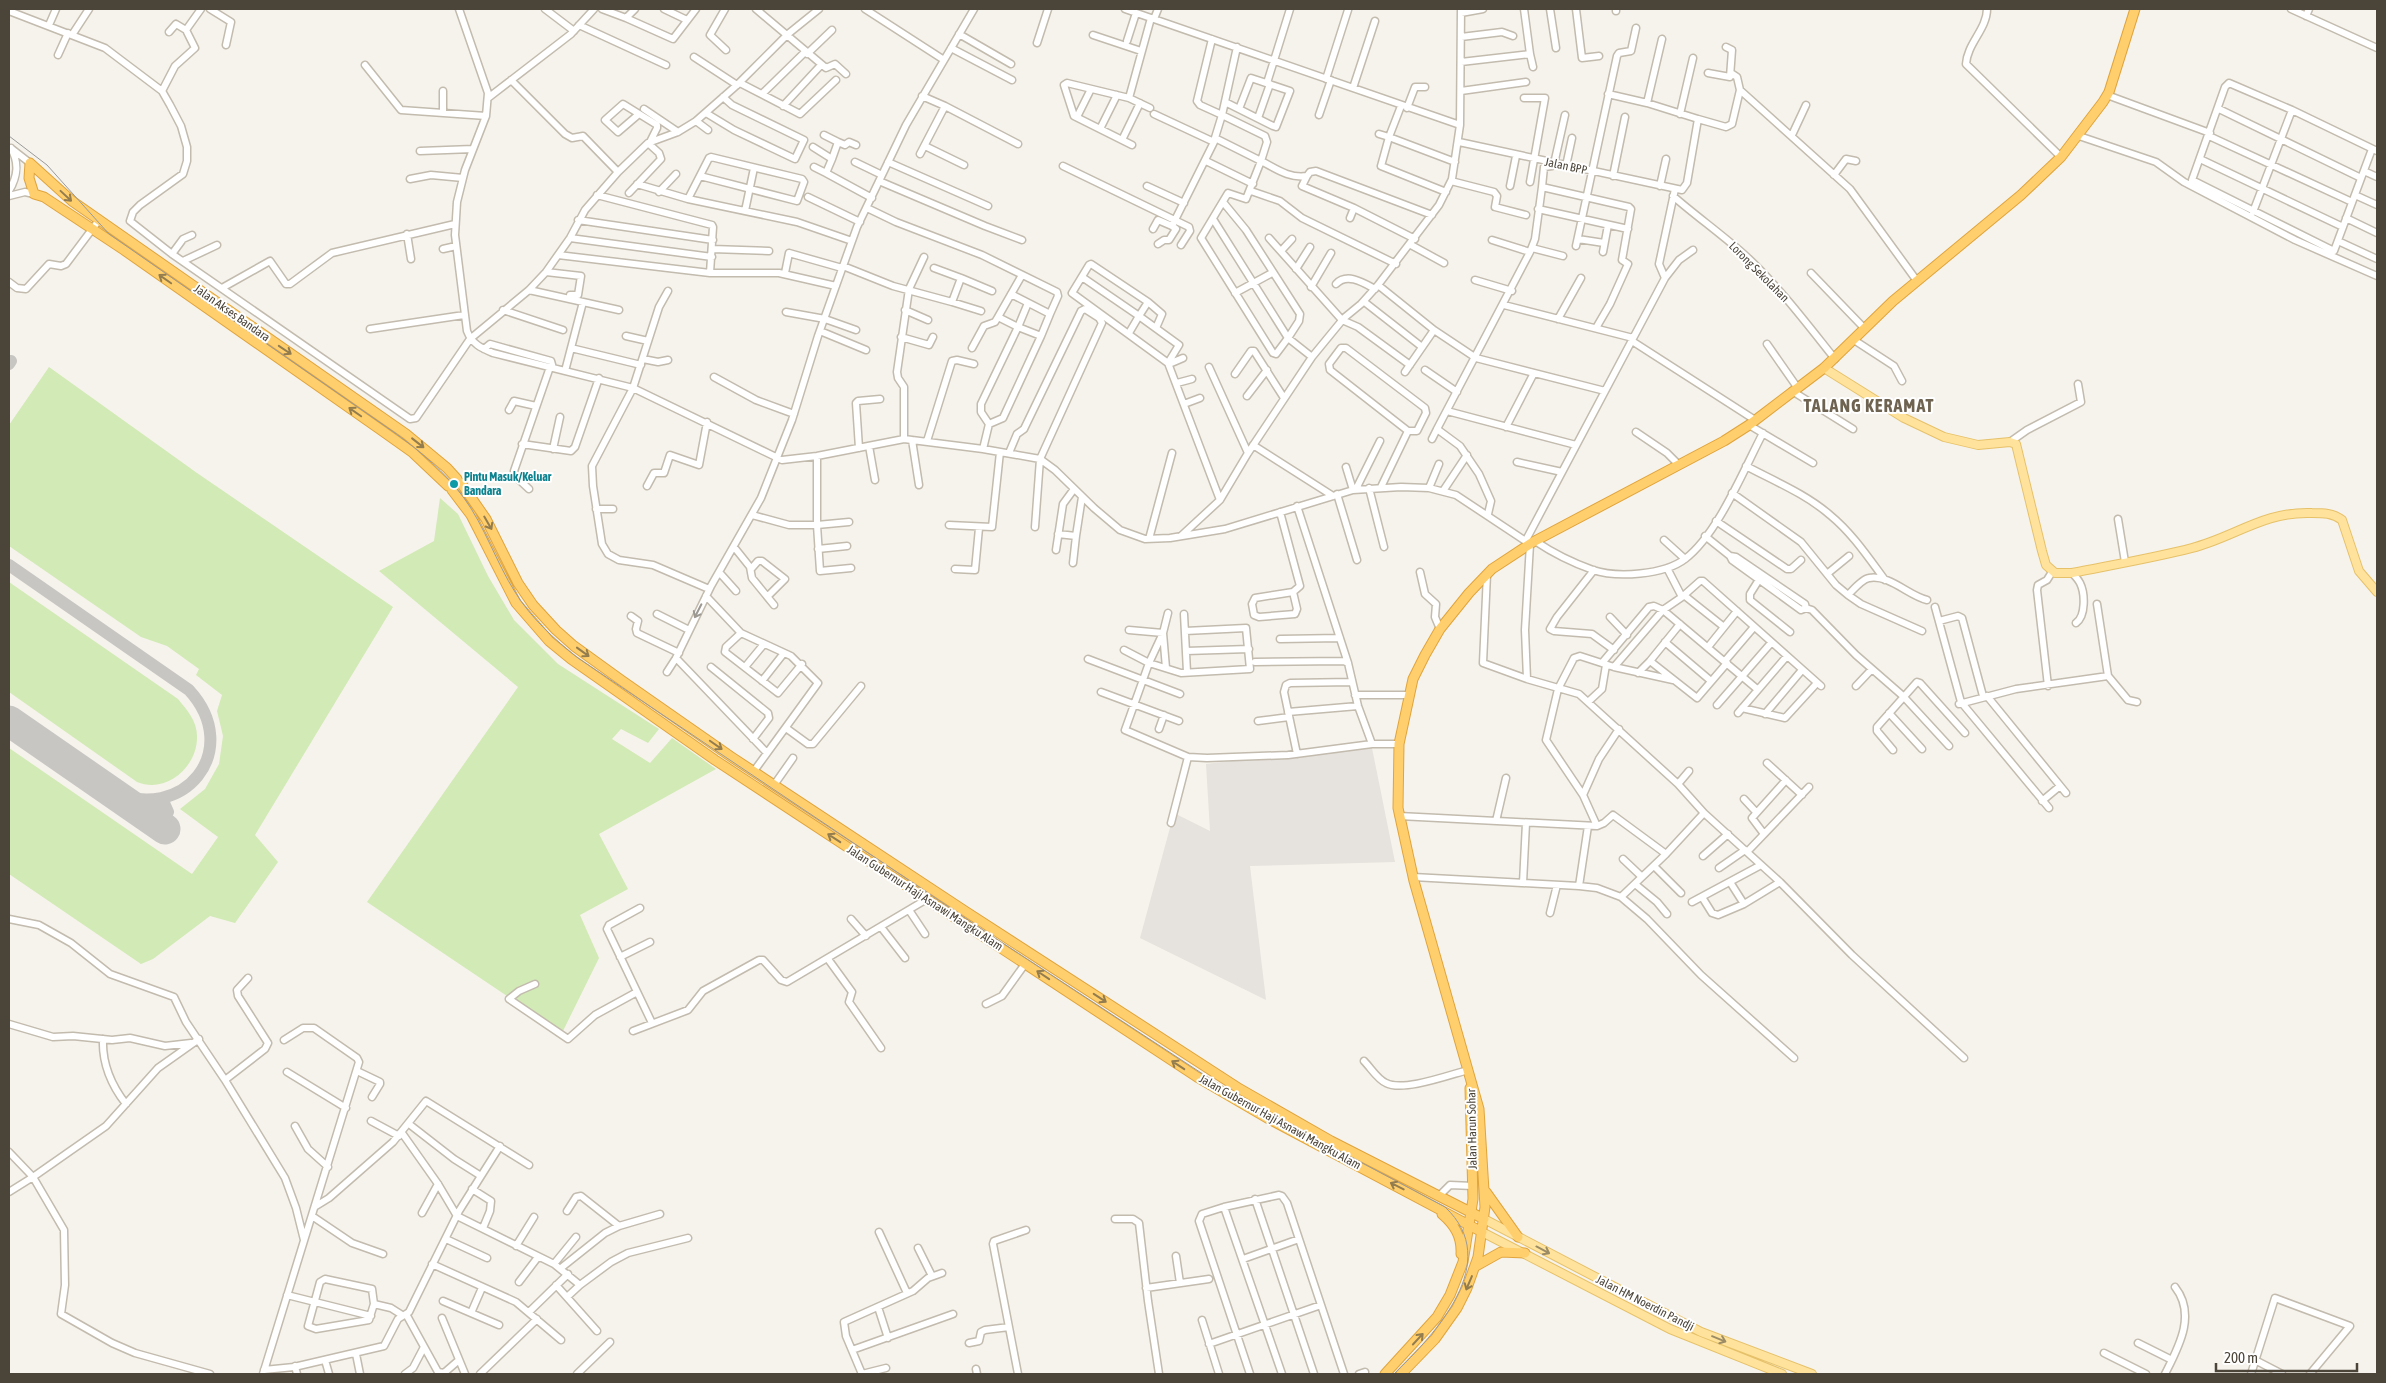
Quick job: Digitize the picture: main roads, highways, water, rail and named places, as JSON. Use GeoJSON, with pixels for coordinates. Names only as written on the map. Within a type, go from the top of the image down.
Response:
{"type":"FeatureCollection","features":[{"type":"Feature","properties":{"kind":"highway","name":"Jalan Harun Sohar"},"geometry":{"type":"LineString","coordinates":[[1401,1374],[1423,1353],[1446,1323],[1467,1288],[1476,1266],[1484,1219],[1485,1189],[1471,1083],[1413,877],[1399,816],[1396,792],[1399,744],[1409,695],[1413,679],[1425,654],[1440,629],[1468,594],[1487,574],[1512,554],[1530,541],[1724,441],[1752,423],[1835,359],[1917,281],[2021,195],[2061,157],[2079,136],[2108,93],[2136,9]]}},
{"type":"Feature","properties":{"kind":"highway","name":"Jalan Akses Bandara"},"geometry":{"type":"LineString","coordinates":[[450,488],[412,452],[93,230],[44,197],[34,194],[29,178],[30,163],[72,201],[406,434],[447,468],[459,481]]}},
{"type":"Feature","properties":{"kind":"highway","name":"Jalan Gubernur Haji Asnawi Mangku Alam"},"geometry":{"type":"LineString","coordinates":[[459,481],[490,525],[518,583],[546,620],[574,646],[774,785],[1240,1089],[1331,1141],[1484,1219]]}},
{"type":"Feature","properties":{"kind":"highway","name":"Jalan Gubernur Haji Asnawi Mangku Alam"},"geometry":{"type":"LineString","coordinates":[[450,488],[471,515],[516,603],[527,618],[549,641],[571,659],[675,732],[1025,964],[1233,1099],[1482,1232]]}},
{"type":"Feature","properties":{"kind":"highway"},"geometry":{"type":"LineString","coordinates":[[675,732],[683,722]]}},
{"type":"Feature","properties":{"kind":"highway","name":"Jalan Harun Sohar"},"geometry":{"type":"LineString","coordinates":[[1385,1374],[1437,1317],[1464,1262],[1472,1212],[1475,1110]]}},
{"type":"Feature","properties":{"kind":"highway"},"geometry":{"type":"LineString","coordinates":[[1485,1189],[1492,1203],[1518,1237]]}},
{"type":"Feature","properties":{"kind":"highway"},"geometry":{"type":"LineString","coordinates":[[1426,1201],[1449,1220],[1458,1234],[1461,1246],[1459,1275]]}},
{"type":"Feature","properties":{"kind":"highway"},"geometry":{"type":"LineString","coordinates":[[1476,1266],[1501,1252],[1524,1253]]}},
{"type":"Feature","properties":{"kind":"main road"},"geometry":{"type":"LineString","coordinates":[[1824,368],[1904,418],[1944,437],[1978,445],[2010,442],[2018,447],[2042,551],[2046,565],[2052,572],[2060,574],[2072,573],[2194,548],[2270,518],[2303,512],[2330,514],[2342,520],[2359,571],[2377,592]]}},
{"type":"Feature","properties":{"kind":"main road","name":"Jalan HM Noerdin Pandji"},"geometry":{"type":"LineString","coordinates":[[1484,1219],[1701,1332],[1812,1374]]}},
{"type":"Feature","properties":{"kind":"main road","name":"Jalan HM Noerdin Pandji"},"geometry":{"type":"LineString","coordinates":[[1482,1232],[1670,1329],[1782,1374]]}},
{"type":"Feature","properties":{"kind":"tram line"},"geometry":{"type":"LineString","coordinates":[[9,136],[47,165],[109,234],[395,433],[432,463],[464,498],[521,602],[544,628],[578,658],[995,938],[1238,1097],[1445,1207],[1461,1228],[1468,1251],[1466,1273],[1457,1296],[1444,1318],[1428,1339],[1394,1374]]}},
{"type":"Feature","properties":{"kind":"place","name":"Pintu Masuk/Keluar Bandara"},"geometry":{"type":"Point","coordinates":[454,484]}},
{"type":"Feature","properties":{"kind":"district","name":"TALANG KERAMAT"},"geometry":{"type":"Point","coordinates":[1869,405]}}]}
